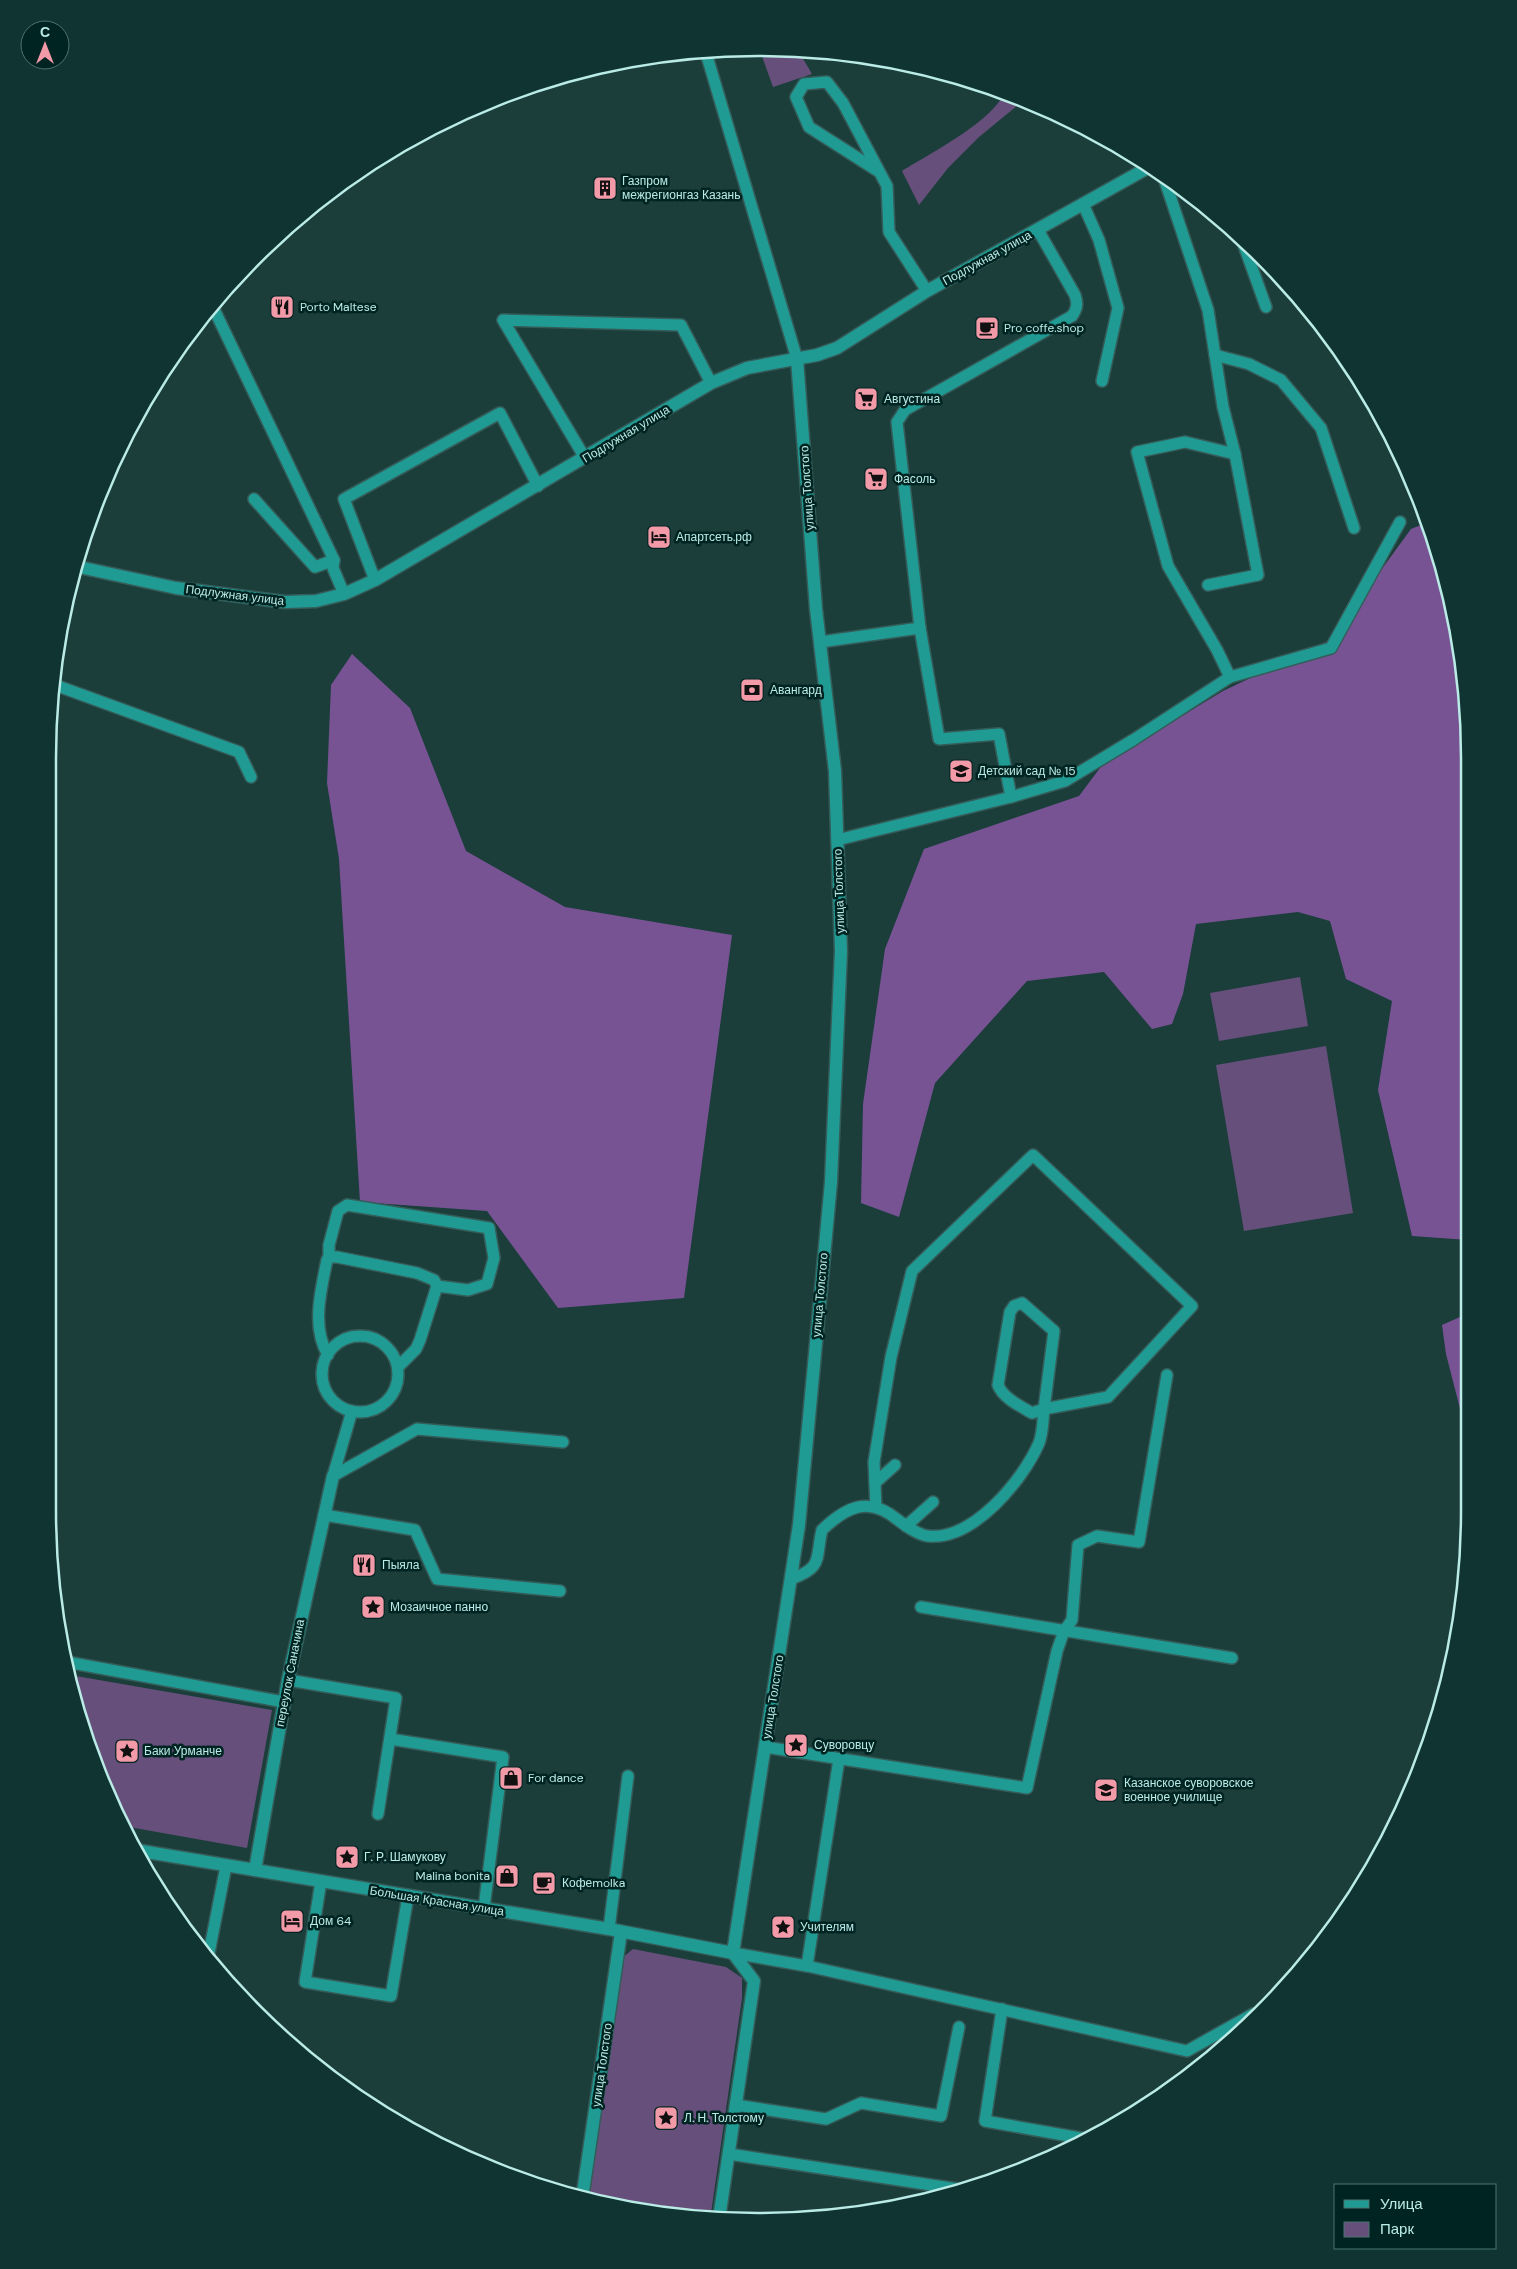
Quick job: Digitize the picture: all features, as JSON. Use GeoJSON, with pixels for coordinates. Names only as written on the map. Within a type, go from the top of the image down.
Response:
{"type":"FeatureCollection","features":[{"type":"Feature","properties":{"kind":"street","name":"Подлужная улица"},"geometry":{"type":"LineString","coordinates":[[83,568],[176,588],[286,602],[316,601],[344,594],[375,580],[712,383],[747,368],[817,355],[837,348],[927,291],[1143,171]]}},
{"type":"Feature","properties":{"kind":"street","name":"улица Толстого"},"geometry":{"type":"LineString","coordinates":[[734,1953],[799,1525],[831,1182],[841,951],[835,771],[820,642],[797,359]]}},
{"type":"Feature","properties":{"kind":"street","name":"переулок Саначина"},"geometry":{"type":"LineString","coordinates":[[255,1870],[288,1680],[333,1476]]}},
{"type":"Feature","properties":{"kind":"street","name":"Большая Красная улица"},"geometry":{"type":"LineString","coordinates":[[145,1853],[615,1930],[734,1953]]}},
{"type":"Feature","properties":{"kind":"street","name":"улица Толстого"},"geometry":{"type":"LineString","coordinates":[[583,2190],[615,1930]]}},
{"type":"Feature","properties":{"kind":"street"},"geometry":{"type":"LineString","coordinates":[[720,2211],[754,1981],[734,1953]]}},
{"type":"Feature","properties":{"kind":"lane"},"geometry":{"type":"LineString","coordinates":[[708,58],[797,359]]}},
{"type":"Feature","properties":{"kind":"lane"},"geometry":{"type":"LineString","coordinates":[[878,171],[809,127],[796,97],[804,84],[827,82],[843,103],[887,186],[889,232],[927,291]]}},
{"type":"Feature","properties":{"kind":"lane"},"geometry":{"type":"LineString","coordinates":[[1167,188],[1208,310],[1223,407],[1235,454],[1258,575],[1208,585]]}},
{"type":"Feature","properties":{"kind":"lane"},"geometry":{"type":"LineString","coordinates":[[1083,204],[1099,240],[1118,308],[1102,381]]}},
{"type":"Feature","properties":{"kind":"lane"},"geometry":{"type":"LineString","coordinates":[[1011,797],[999,734],[939,739],[920,628],[897,422],[906,410],[1072,316],[1075,312],[1077,306],[1075,295],[1038,230]]}},
{"type":"Feature","properties":{"kind":"lane"},"geometry":{"type":"LineString","coordinates":[[1247,255],[1266,307]]}},
{"type":"Feature","properties":{"kind":"lane"},"geometry":{"type":"LineString","coordinates":[[216,313],[334,560],[333,568],[344,594]]}},
{"type":"Feature","properties":{"kind":"lane"},"geometry":{"type":"LineString","coordinates":[[585,458],[503,320],[681,325],[712,383]]}},
{"type":"Feature","properties":{"kind":"lane"},"geometry":{"type":"LineString","coordinates":[[1215,355],[1249,364],[1281,380],[1321,428],[1354,528]]}},
{"type":"Feature","properties":{"kind":"lane"},"geometry":{"type":"LineString","coordinates":[[375,580],[344,499],[500,412],[538,486]]}},
{"type":"Feature","properties":{"kind":"lane"},"geometry":{"type":"LineString","coordinates":[[1230,677],[1217,650],[1168,566],[1137,452],[1184,442],[1235,454]]}},
{"type":"Feature","properties":{"kind":"lane"},"geometry":{"type":"LineString","coordinates":[[254,499],[315,567],[334,560]]}},
{"type":"Feature","properties":{"kind":"lane"},"geometry":{"type":"LineString","coordinates":[[837,840],[1011,797],[1064,781],[1133,740],[1230,677],[1331,648],[1400,522]]}},
{"type":"Feature","properties":{"kind":"lane"},"geometry":{"type":"LineString","coordinates":[[820,642],[920,628]]}},
{"type":"Feature","properties":{"kind":"lane"},"geometry":{"type":"LineString","coordinates":[[60,687],[239,752],[251,777]]}},
{"type":"Feature","properties":{"kind":"lane"},"geometry":{"type":"LineString","coordinates":[[791,1579],[807,1573],[817,1564],[821,1536],[826,1526],[848,1509],[865,1505],[888,1512],[906,1526],[926,1536],[948,1536],[970,1524],[992,1506],[1028,1464],[1040,1440],[1044,1409],[1054,1331],[1022,1303],[1014,1306],[1010,1312],[998,1385],[1000,1391],[1032,1413],[1044,1409],[1108,1396],[1192,1306],[1033,1155],[912,1270],[890,1356],[874,1462],[876,1508]]}},
{"type":"Feature","properties":{"kind":"lane"},"geometry":{"type":"LineString","coordinates":[[328,1355],[323,1347],[318,1318],[329,1257],[329,1245],[338,1211],[347,1205],[489,1228],[494,1258],[486,1284],[468,1290],[437,1286]]}},
{"type":"Feature","properties":{"kind":"lane"},"geometry":{"type":"LineString","coordinates":[[329,1257],[417,1273],[434,1280],[437,1286],[420,1340],[416,1349],[398,1367]]}},
{"type":"Feature","properties":{"kind":"lane"},"geometry":{"type":"LineString","coordinates":[[362,1336],[374,1339],[385,1345],[393,1355],[398,1367],[398,1379],[394,1391],[387,1401],[376,1408],[364,1412],[352,1411],[341,1407],[326,1391],[322,1369],[328,1355],[340,1342],[350,1337],[362,1336]]}},
{"type":"Feature","properties":{"kind":"lane"},"geometry":{"type":"LineString","coordinates":[[765,1747],[1027,1788],[1057,1651],[1064,1631],[1072,1620],[1078,1545],[1097,1536],[1139,1542],[1167,1375]]}},
{"type":"Feature","properties":{"kind":"lane"},"geometry":{"type":"LineString","coordinates":[[333,1476],[352,1411]]}},
{"type":"Feature","properties":{"kind":"lane"},"geometry":{"type":"LineString","coordinates":[[333,1476],[417,1429],[563,1442]]}},
{"type":"Feature","properties":{"kind":"lane"},"geometry":{"type":"LineString","coordinates":[[875,1483],[894,1465]]}},
{"type":"Feature","properties":{"kind":"lane"},"geometry":{"type":"LineString","coordinates":[[906,1526],[933,1502]]}},
{"type":"Feature","properties":{"kind":"lane"},"geometry":{"type":"LineString","coordinates":[[324,1516],[415,1530],[437,1579],[560,1591]]}},
{"type":"Feature","properties":{"kind":"lane"},"geometry":{"type":"LineString","coordinates":[[921,1607],[1232,1658]]}},
{"type":"Feature","properties":{"kind":"lane"},"geometry":{"type":"LineString","coordinates":[[73,1663],[284,1702]]}},
{"type":"Feature","properties":{"kind":"lane"},"geometry":{"type":"LineString","coordinates":[[288,1680],[396,1698],[378,1814]]}},
{"type":"Feature","properties":{"kind":"lane"},"geometry":{"type":"LineString","coordinates":[[390,1739],[502,1757],[484,1908]]}},
{"type":"Feature","properties":{"kind":"lane"},"geometry":{"type":"LineString","coordinates":[[807,1966],[839,1759]]}},
{"type":"Feature","properties":{"kind":"lane"},"geometry":{"type":"LineString","coordinates":[[615,1930],[628,1776]]}},
{"type":"Feature","properties":{"kind":"lane"},"geometry":{"type":"LineString","coordinates":[[210,1949],[226,1866]]}},
{"type":"Feature","properties":{"kind":"lane"},"geometry":{"type":"LineString","coordinates":[[321,1881],[305,1982],[391,1996],[408,1896]]}},
{"type":"Feature","properties":{"kind":"lane"},"geometry":{"type":"LineString","coordinates":[[734,1953],[807,1966],[1187,2051],[1239,2022]]}},
{"type":"Feature","properties":{"kind":"lane"},"geometry":{"type":"LineString","coordinates":[[1002,2009],[985,2121],[1075,2137]]}},
{"type":"Feature","properties":{"kind":"lane"},"geometry":{"type":"LineString","coordinates":[[736,2104],[826,2119],[861,2103],[941,2116],[959,2027]]}},
{"type":"Feature","properties":{"kind":"lane"},"geometry":{"type":"LineString","coordinates":[[729,2154],[937,2190]]}},
{"type":"Feature","properties":{"kind":"green space"},"geometry":{"type":"Polygon","coordinates":[[[762,56],[803,58],[812,74],[773,87],[762,56]]]}},
{"type":"Feature","properties":{"kind":"green space"},"geometry":{"type":"Polygon","coordinates":[[[1000,100],[1017,106],[979,137],[948,168],[919,205],[902,171],[974,126],[1000,100]]]}},
{"type":"Feature","properties":{"kind":"green space"},"geometry":{"type":"Polygon","coordinates":[[[1300,977],[1308,1026],[1219,1041],[1210,993],[1300,977]]]}},
{"type":"Feature","properties":{"kind":"green space"},"geometry":{"type":"Polygon","coordinates":[[[1326,1046],[1353,1213],[1244,1231],[1216,1065],[1326,1046]]]}},
{"type":"Feature","properties":{"kind":"green space"},"geometry":{"type":"Polygon","coordinates":[[[76,1676],[272,1710],[247,1848],[132,1828],[110,1779],[94,1736],[76,1676]]]}},
{"type":"Feature","properties":{"kind":"green space"},"geometry":{"type":"Polygon","coordinates":[[[633,1949],[726,1967],[742,1978],[742,1998],[711,2211],[667,2207],[588,2192],[622,1958],[633,1949]]]}},
{"type":"Feature","properties":{"kind":"shaded area"},"geometry":{"type":"Polygon","coordinates":[[[1420,525],[1437,577],[1455,667],[1459,713],[1461,758],[1461,1239],[1412,1236],[1378,1090],[1392,1001],[1346,979],[1330,921],[1298,912],[1196,924],[1183,994],[1172,1024],[1152,1029],[1104,972],[1027,981],[935,1083],[899,1217],[861,1203],[863,1104],[885,949],[924,849],[1079,796],[1103,764],[1223,691],[1330,640],[1411,529],[1420,525]]]}},
{"type":"Feature","properties":{"kind":"shaded area"},"geometry":{"type":"Polygon","coordinates":[[[352,654],[410,708],[466,851],[565,907],[732,935],[684,1298],[558,1308],[487,1211],[360,1202],[339,859],[327,783],[331,685],[352,654]]]}},
{"type":"Feature","properties":{"kind":"shaded area"},"geometry":{"type":"Polygon","coordinates":[[[1461,1317],[1461,1412],[1446,1354],[1442,1325],[1461,1317]]]}},
{"type":"Feature","properties":{"kind":"place","name":"Газпром межрегионгаз Казань"},"geometry":{"type":"Point","coordinates":[605,188]}},
{"type":"Feature","properties":{"kind":"place","name":"Porto Maltese"},"geometry":{"type":"Point","coordinates":[282,307]}},
{"type":"Feature","properties":{"kind":"place","name":"Pro coffe.shop"},"geometry":{"type":"Point","coordinates":[987,328]}},
{"type":"Feature","properties":{"kind":"place","name":"Августина"},"geometry":{"type":"Point","coordinates":[866,399]}},
{"type":"Feature","properties":{"kind":"place","name":"Фасоль"},"geometry":{"type":"Point","coordinates":[876,479]}},
{"type":"Feature","properties":{"kind":"place","name":"Апартсеть.рф"},"geometry":{"type":"Point","coordinates":[659,537]}},
{"type":"Feature","properties":{"kind":"place","name":"Авангард"},"geometry":{"type":"Point","coordinates":[752,690]}},
{"type":"Feature","properties":{"kind":"place","name":"Детский сад № 15"},"geometry":{"type":"Point","coordinates":[961,771]}},
{"type":"Feature","properties":{"kind":"place","name":"Пыяла"},"geometry":{"type":"Point","coordinates":[364,1565]}},
{"type":"Feature","properties":{"kind":"place","name":"Мозаичное панно"},"geometry":{"type":"Point","coordinates":[373,1607]}},
{"type":"Feature","properties":{"kind":"place","name":"Суворовцу"},"geometry":{"type":"Point","coordinates":[796,1745]}},
{"type":"Feature","properties":{"kind":"place","name":"Баки Урманче"},"geometry":{"type":"Point","coordinates":[127,1751]}},
{"type":"Feature","properties":{"kind":"place","name":"For dance"},"geometry":{"type":"Point","coordinates":[511,1778]}},
{"type":"Feature","properties":{"kind":"place","name":"Казанское суворовское военное училище"},"geometry":{"type":"Point","coordinates":[1106,1790]}},
{"type":"Feature","properties":{"kind":"place","name":"Г. Р. Шамукову"},"geometry":{"type":"Point","coordinates":[347,1857]}},
{"type":"Feature","properties":{"kind":"place","name":"Malina bonita"},"geometry":{"type":"Point","coordinates":[507,1876]}},
{"type":"Feature","properties":{"kind":"place","name":"Кофеmolka"},"geometry":{"type":"Point","coordinates":[544,1883]}},
{"type":"Feature","properties":{"kind":"place","name":"Дом 64"},"geometry":{"type":"Point","coordinates":[292,1921]}},
{"type":"Feature","properties":{"kind":"place","name":"Учителям"},"geometry":{"type":"Point","coordinates":[783,1927]}},
{"type":"Feature","properties":{"kind":"place","name":"Л. Н. Толстому"},"geometry":{"type":"Point","coordinates":[666,2118]}}]}
